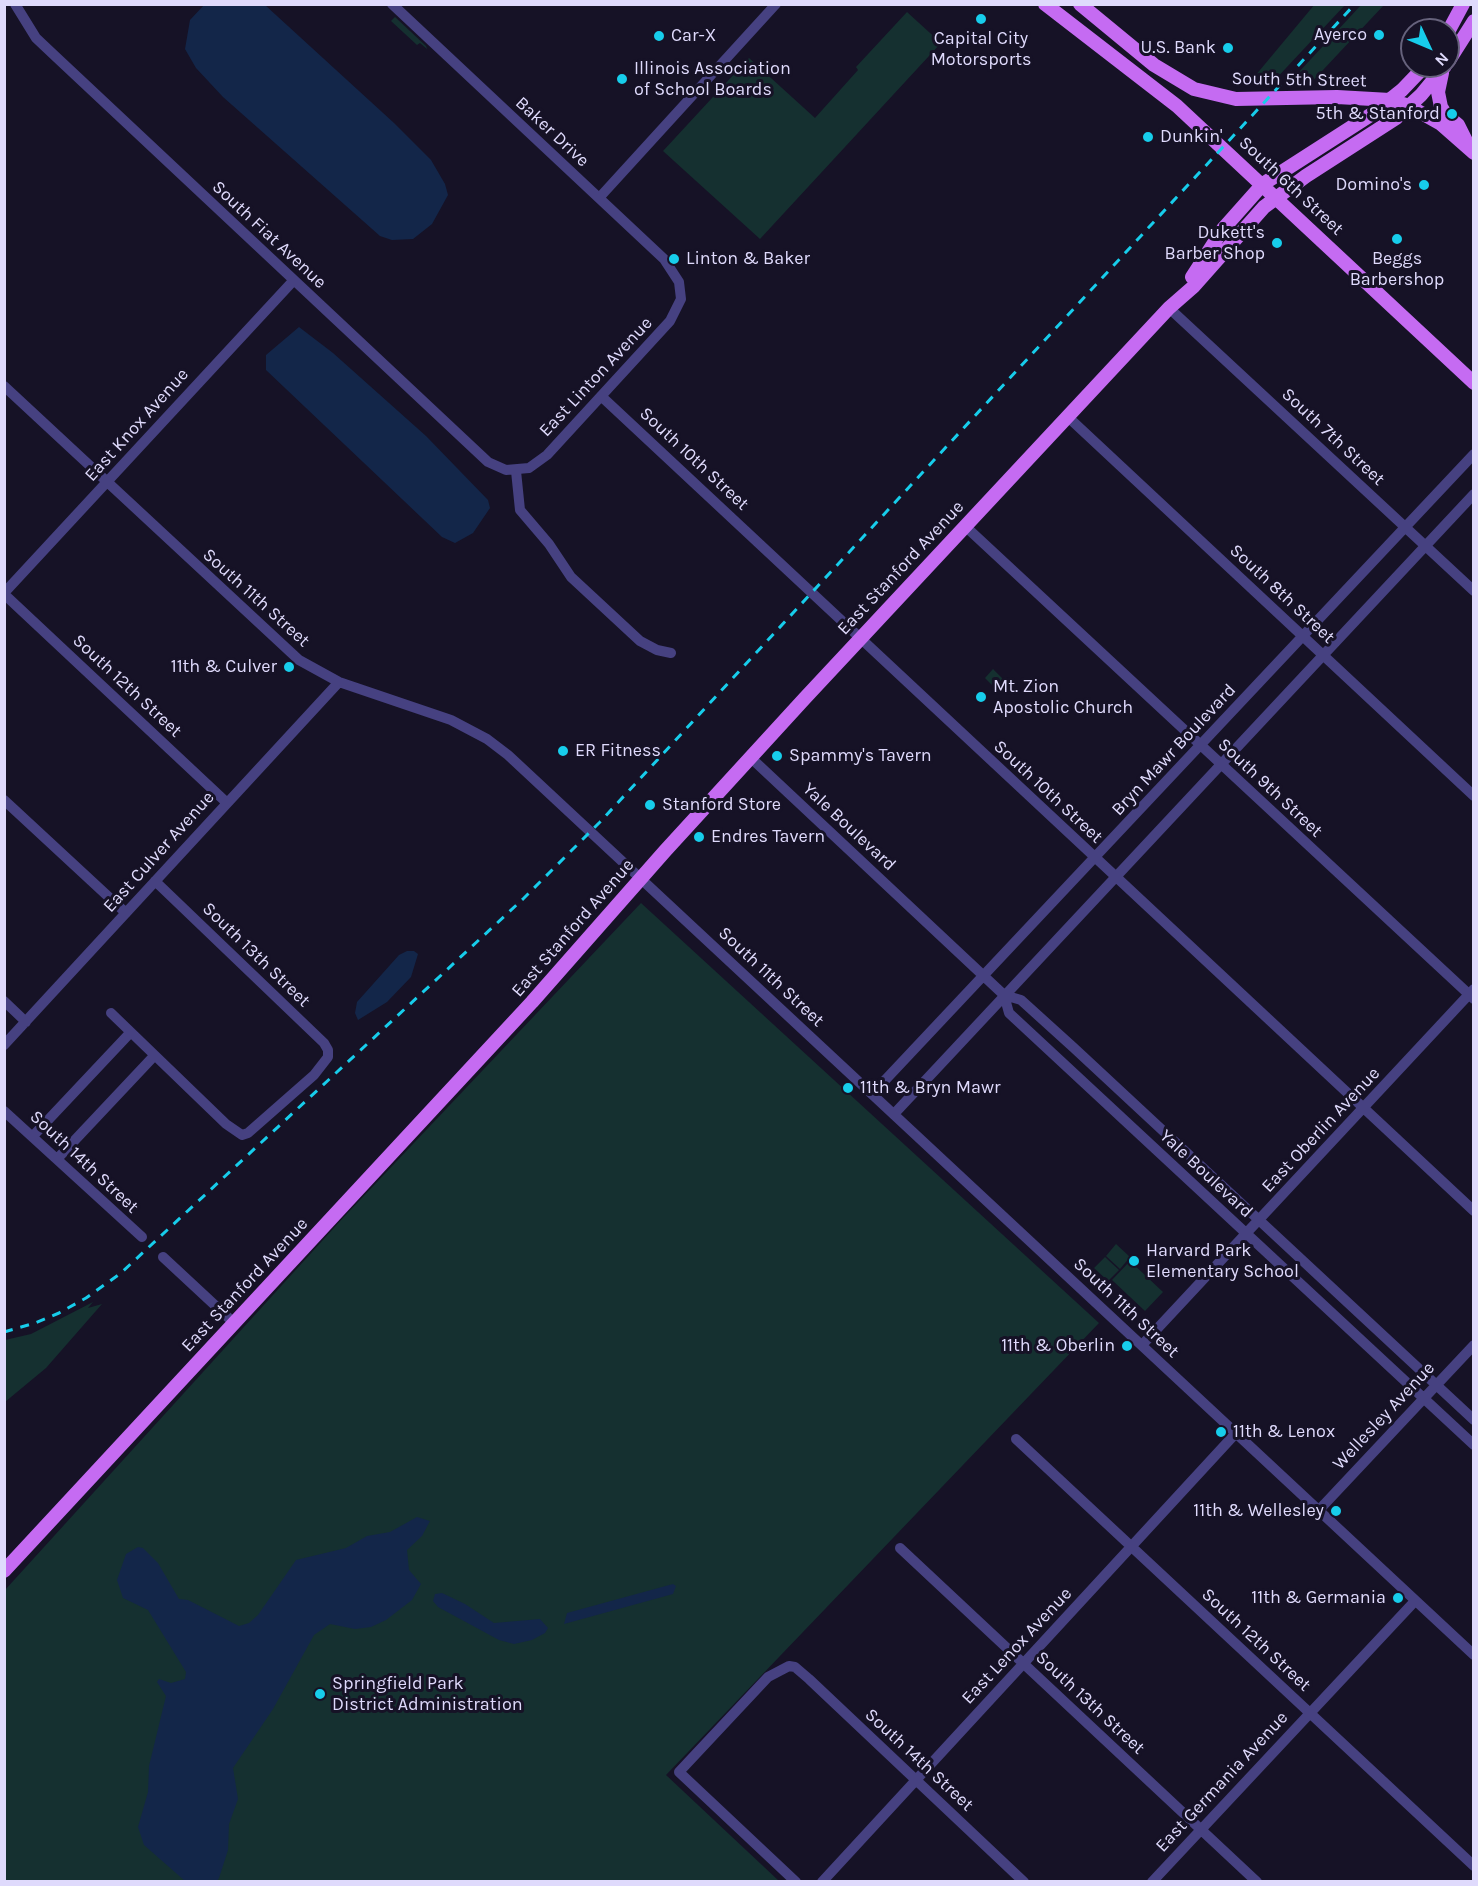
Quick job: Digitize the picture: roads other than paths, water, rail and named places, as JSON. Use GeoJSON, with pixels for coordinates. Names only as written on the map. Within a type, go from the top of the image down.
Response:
{"type":"FeatureCollection","features":[{"type":"Feature","properties":{"kind":"main road","name":"South 6th Street"},"geometry":{"type":"LineString","coordinates":[[1045,4],[1177,106],[1276,196],[1473,383]]}},
{"type":"Feature","properties":{"kind":"main road","name":"South 5th Street"},"geometry":{"type":"LineString","coordinates":[[1080,4],[1176,80],[1215,96],[1257,100],[1337,97],[1390,100],[1409,106],[1441,124],[1472,151]]}},
{"type":"Feature","properties":{"kind":"main road"},"geometry":{"type":"LineString","coordinates":[[1456,18],[1463,4]]}},
{"type":"Feature","properties":{"kind":"main road","name":"East Stanford Avenue"},"geometry":{"type":"LineString","coordinates":[[1460,41],[1473,21]]}},
{"type":"Feature","properties":{"kind":"main road","name":"East Stanford Avenue"},"geometry":{"type":"LineString","coordinates":[[1169,308],[1223,230],[1263,184],[1390,100],[1413,78]]}},
{"type":"Feature","properties":{"kind":"main road","name":"East Stanford Avenue"},"geometry":{"type":"LineString","coordinates":[[4,1571],[532,1002],[641,878],[860,638],[1169,308],[1193,287],[1276,196],[1380,129],[1409,106],[1434,78]]}},
{"type":"Feature","properties":{"kind":"main road"},"geometry":{"type":"LineString","coordinates":[[1442,78],[1438,92],[1440,107],[1458,125],[1472,151]]}},
{"type":"Feature","properties":{"kind":"street","name":"South Fiat Avenue"},"geometry":{"type":"LineString","coordinates":[[15,4],[42,44],[488,462],[506,470],[516,471]]}},
{"type":"Feature","properties":{"kind":"street","name":"Baker Drive"},"geometry":{"type":"LineString","coordinates":[[392,4],[668,264],[676,275],[681,289]]}},
{"type":"Feature","properties":{"kind":"street"},"geometry":{"type":"LineString","coordinates":[[598,198],[776,4]]}},
{"type":"Feature","properties":{"kind":"street","name":"East Knox Avenue"},"geometry":{"type":"LineString","coordinates":[[4,594],[294,280]]}},
{"type":"Feature","properties":{"kind":"street","name":"East Linton Avenue"},"geometry":{"type":"LineString","coordinates":[[516,471],[529,468],[542,459],[670,321],[679,308],[681,289]]}},
{"type":"Feature","properties":{"kind":"street","name":"South 7th Street"},"geometry":{"type":"LineString","coordinates":[[1169,308],[1473,591]]}},
{"type":"Feature","properties":{"kind":"street","name":"South 11th Street"},"geometry":{"type":"LineString","coordinates":[[4,386],[286,649],[310,667],[339,682],[451,720],[487,739],[508,755],[1473,1654]]}},
{"type":"Feature","properties":{"kind":"street","name":"South 10th Street"},"geometry":{"type":"LineString","coordinates":[[601,396],[1473,1211]]}},
{"type":"Feature","properties":{"kind":"street","name":"South 8th Street"},"geometry":{"type":"LineString","coordinates":[[1068,417],[1473,796]]}},
{"type":"Feature","properties":{"kind":"street","name":"Bryn Mawr Boulevard"},"geometry":{"type":"LineString","coordinates":[[872,1094],[1473,454]]}},
{"type":"Feature","properties":{"kind":"street"},"geometry":{"type":"LineString","coordinates":[[516,471],[520,510],[549,544],[571,577],[640,641],[657,650],[671,653]]}},
{"type":"Feature","properties":{"kind":"street"},"geometry":{"type":"LineString","coordinates":[[894,1114],[1473,494]]}},
{"type":"Feature","properties":{"kind":"street","name":"South 9th Street"},"geometry":{"type":"LineString","coordinates":[[965,526],[1220,764],[1472,994]]}},
{"type":"Feature","properties":{"kind":"street","name":"South 12th Street"},"geometry":{"type":"LineString","coordinates":[[4,594],[226,802]]}},
{"type":"Feature","properties":{"kind":"street","name":"East Culver Avenue"},"geometry":{"type":"LineString","coordinates":[[4,1045],[339,682]]}},
{"type":"Feature","properties":{"kind":"street","name":"Yale Boulevard"},"geometry":{"type":"LineString","coordinates":[[750,758],[1004,995],[1022,1000],[1473,1420]]}},
{"type":"Feature","properties":{"kind":"street"},"geometry":{"type":"LineString","coordinates":[[4,800],[126,914]]}},
{"type":"Feature","properties":{"kind":"street","name":"South 13th Street"},"geometry":{"type":"LineString","coordinates":[[154,1056],[230,1128],[242,1135],[248,1133],[314,1075],[328,1057],[328,1050],[324,1043],[155,881]]}},
{"type":"Feature","properties":{"kind":"street","name":"East Oberlin Avenue"},"geometry":{"type":"LineString","coordinates":[[1142,1345],[1472,994]]}},
{"type":"Feature","properties":{"kind":"street","name":"Yale Boulevard"},"geometry":{"type":"LineString","coordinates":[[1004,995],[1009,1012],[1473,1445]]}},
{"type":"Feature","properties":{"kind":"street"},"geometry":{"type":"LineString","coordinates":[[4,1001],[26,1022]]}},
{"type":"Feature","properties":{"kind":"street"},"geometry":{"type":"LineString","coordinates":[[58,1158],[154,1056],[111,1013]]}},
{"type":"Feature","properties":{"kind":"street"},"geometry":{"type":"LineString","coordinates":[[33,1136],[130,1033]]}},
{"type":"Feature","properties":{"kind":"street","name":"South 14th Street"},"geometry":{"type":"LineString","coordinates":[[4,1111],[142,1237]]}},
{"type":"Feature","properties":{"kind":"street"},"geometry":{"type":"LineString","coordinates":[[163,1257],[234,1323]]}},
{"type":"Feature","properties":{"kind":"street","name":"Wellesley Avenue"},"geometry":{"type":"LineString","coordinates":[[1318,1510],[1473,1345]]}},
{"type":"Feature","properties":{"kind":"street","name":"East Lenox Avenue"},"geometry":{"type":"LineString","coordinates":[[822,1881],[1236,1432]]}},
{"type":"Feature","properties":{"kind":"street","name":"South 12th Street"},"geometry":{"type":"LineString","coordinates":[[1016,1439],[1473,1866]]}},
{"type":"Feature","properties":{"kind":"street","name":"South 13th Street"},"geometry":{"type":"LineString","coordinates":[[900,1548],[1257,1881]]}},
{"type":"Feature","properties":{"kind":"street","name":"East Germania Avenue"},"geometry":{"type":"LineString","coordinates":[[1152,1881],[1415,1601]]}},
{"type":"Feature","properties":{"kind":"street","name":"South 14th Street"},"geometry":{"type":"LineString","coordinates":[[796,1881],[679,1772],[768,1677],[789,1666],[795,1667],[809,1679],[1024,1881]]}},
{"type":"Feature","properties":{"kind":"water"},"geometry":{"type":"Polygon","coordinates":[[[204,5],[265,5],[394,123],[431,160],[445,184],[448,195],[432,224],[413,239],[392,240],[380,236],[223,97],[196,68],[185,49],[190,20],[204,5]]]}},
{"type":"Feature","properties":{"kind":"water"},"geometry":{"type":"Polygon","coordinates":[[[299,327],[333,353],[426,436],[488,500],[490,508],[473,533],[455,543],[442,537],[266,370],[266,355],[299,327]]]}},
{"type":"Feature","properties":{"kind":"water"},"geometry":{"type":"Polygon","coordinates":[[[407,951],[414,951],[418,954],[411,977],[387,1002],[358,1020],[355,1013],[357,1002],[399,955],[407,951]]]}},
{"type":"Feature","properties":{"kind":"water"},"geometry":{"type":"Polygon","coordinates":[[[417,1517],[430,1521],[422,1536],[407,1550],[409,1570],[421,1584],[412,1600],[386,1620],[371,1627],[355,1629],[330,1624],[314,1635],[273,1709],[233,1768],[238,1799],[229,1824],[228,1850],[219,1878],[217,1881],[185,1881],[144,1845],[138,1827],[148,1792],[149,1766],[166,1696],[157,1682],[159,1679],[171,1683],[185,1679],[186,1672],[148,1610],[123,1598],[117,1580],[126,1554],[138,1547],[143,1548],[158,1563],[179,1599],[188,1600],[239,1626],[249,1623],[258,1615],[296,1560],[346,1548],[367,1536],[390,1532],[417,1517]]]}},
{"type":"Feature","properties":{"kind":"water"},"geometry":{"type":"Polygon","coordinates":[[[673,1584],[676,1586],[673,1594],[564,1624],[567,1613],[673,1584]]]}},
{"type":"Feature","properties":{"kind":"water"},"geometry":{"type":"Polygon","coordinates":[[[442,1593],[465,1604],[494,1623],[540,1619],[548,1628],[545,1633],[532,1640],[514,1644],[499,1640],[438,1607],[433,1601],[435,1594],[442,1593]]]}},
{"type":"Feature","properties":{"kind":"railway"},"geometry":{"type":"LineString","coordinates":[[4,1332],[59,1313],[86,1298],[121,1273],[524,898],[600,822],[1355,4]]}},
{"type":"Feature","properties":{"kind":"place","name":"Capital City Motorsports"},"geometry":{"type":"Point","coordinates":[981,19]}},
{"type":"Feature","properties":{"kind":"place","name":"Ayerco"},"geometry":{"type":"Point","coordinates":[1379,35]}},
{"type":"Feature","properties":{"kind":"place","name":"Car-X"},"geometry":{"type":"Point","coordinates":[659,36]}},
{"type":"Feature","properties":{"kind":"place","name":"U.S. Bank"},"geometry":{"type":"Point","coordinates":[1228,48]}},
{"type":"Feature","properties":{"kind":"place","name":"Illinois Association of School Boards"},"geometry":{"type":"Point","coordinates":[622,79]}},
{"type":"Feature","properties":{"kind":"place","name":"5th & Stanford"},"geometry":{"type":"Point","coordinates":[1452,114]}},
{"type":"Feature","properties":{"kind":"place","name":"Dunkin'"},"geometry":{"type":"Point","coordinates":[1148,137]}},
{"type":"Feature","properties":{"kind":"place","name":"Domino's"},"geometry":{"type":"Point","coordinates":[1424,185]}},
{"type":"Feature","properties":{"kind":"place","name":"Beggs Barbershop"},"geometry":{"type":"Point","coordinates":[1397,239]}},
{"type":"Feature","properties":{"kind":"place","name":"Dukett's Barber Shop"},"geometry":{"type":"Point","coordinates":[1277,243]}},
{"type":"Feature","properties":{"kind":"place","name":"Linton & Baker"},"geometry":{"type":"Point","coordinates":[674,259]}},
{"type":"Feature","properties":{"kind":"place","name":"11th & Culver"},"geometry":{"type":"Point","coordinates":[289,667]}},
{"type":"Feature","properties":{"kind":"place","name":"Mt. Zion Apostolic Church"},"geometry":{"type":"Point","coordinates":[981,697]}},
{"type":"Feature","properties":{"kind":"place","name":"ER Fitness"},"geometry":{"type":"Point","coordinates":[563,751]}},
{"type":"Feature","properties":{"kind":"place","name":"Spammy's Tavern"},"geometry":{"type":"Point","coordinates":[777,756]}},
{"type":"Feature","properties":{"kind":"place","name":"Stanford Store"},"geometry":{"type":"Point","coordinates":[650,805]}},
{"type":"Feature","properties":{"kind":"place","name":"Endres Tavern"},"geometry":{"type":"Point","coordinates":[699,837]}},
{"type":"Feature","properties":{"kind":"place","name":"11th & Bryn Mawr"},"geometry":{"type":"Point","coordinates":[848,1088]}},
{"type":"Feature","properties":{"kind":"place","name":"Harvard Park Elementary School"},"geometry":{"type":"Point","coordinates":[1134,1261]}},
{"type":"Feature","properties":{"kind":"place","name":"11th & Oberlin"},"geometry":{"type":"Point","coordinates":[1127,1346]}},
{"type":"Feature","properties":{"kind":"place","name":"11th & Lenox"},"geometry":{"type":"Point","coordinates":[1221,1432]}},
{"type":"Feature","properties":{"kind":"place","name":"11th & Wellesley"},"geometry":{"type":"Point","coordinates":[1336,1511]}},
{"type":"Feature","properties":{"kind":"place","name":"11th & Germania"},"geometry":{"type":"Point","coordinates":[1398,1598]}},
{"type":"Feature","properties":{"kind":"place","name":"Springfield Park District Administration"},"geometry":{"type":"Point","coordinates":[320,1694]}}]}
